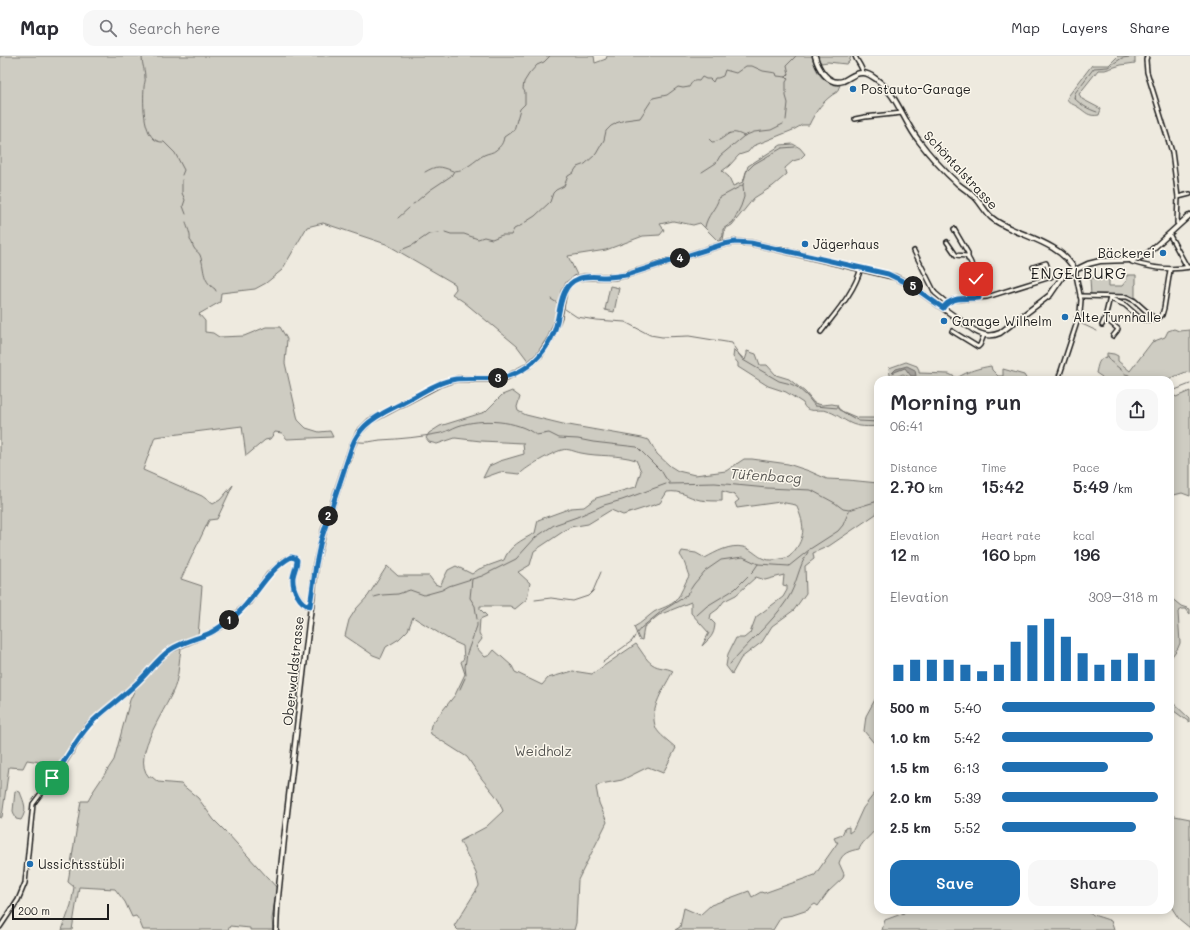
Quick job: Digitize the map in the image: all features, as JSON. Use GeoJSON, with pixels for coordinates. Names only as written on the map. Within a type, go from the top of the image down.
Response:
{"type":"FeatureCollection","features":[{"type":"Feature","properties":{"kind":"street"},"geometry":{"type":"LineString","coordinates":[[815,56],[827,78],[834,82],[863,73],[855,56]]}},
{"type":"Feature","properties":{"kind":"street"},"geometry":{"type":"LineString","coordinates":[[1147,56],[1147,72],[1172,152],[1178,197],[1178,224]]}},
{"type":"Feature","properties":{"kind":"street","name":"Schöntalstrasse"},"geometry":{"type":"LineString","coordinates":[[863,73],[872,76],[884,86],[895,100],[916,138],[959,185],[976,198],[992,218],[1004,226],[1057,250],[1066,258],[1075,270]]}},
{"type":"Feature","properties":{"kind":"street"},"geometry":{"type":"LineString","coordinates":[[855,119],[902,112]]}},
{"type":"Feature","properties":{"kind":"street"},"geometry":{"type":"LineString","coordinates":[[1178,197],[1190,194]]}},
{"type":"Feature","properties":{"kind":"street"},"geometry":{"type":"LineString","coordinates":[[952,331],[978,347],[984,335],[995,335],[1005,330],[1051,294],[1063,276],[1096,261],[1130,260],[1139,258],[1147,254],[1178,224],[1190,215]]}},
{"type":"Feature","properties":{"kind":"street"},"geometry":{"type":"LineString","coordinates":[[954,229],[968,253],[968,259],[976,279],[979,298]]}},
{"type":"Feature","properties":{"kind":"street"},"geometry":{"type":"LineString","coordinates":[[1130,260],[1145,266],[1170,270],[1188,267],[1169,234]]}},
{"type":"Feature","properties":{"kind":"street","name":"Oberwaldstrasse"},"geometry":{"type":"LineString","coordinates":[[276,930],[280,874],[316,564],[322,535],[352,446],[359,432],[370,421],[440,384],[457,379],[488,379],[507,377],[528,366],[540,355],[551,338],[559,317],[564,292],[566,287],[573,281],[584,277],[610,277],[626,275],[724,244],[735,242],[751,243],[888,274],[909,284],[975,331],[984,335]]}},
{"type":"Feature","properties":{"kind":"street"},"geometry":{"type":"LineString","coordinates":[[947,242],[956,255],[965,256],[968,259]]}},
{"type":"Feature","properties":{"kind":"street"},"geometry":{"type":"LineString","coordinates":[[914,251],[935,293],[947,303]]}},
{"type":"Feature","properties":{"kind":"street"},"geometry":{"type":"LineString","coordinates":[[943,308],[947,303],[953,300],[993,296],[1051,276],[1046,263],[1033,267]]}},
{"type":"Feature","properties":{"kind":"street"},"geometry":{"type":"LineString","coordinates":[[821,332],[853,290],[859,278],[861,268]]}},
{"type":"Feature","properties":{"kind":"street"},"geometry":{"type":"LineString","coordinates":[[1059,376],[1080,313],[1080,296],[1075,270]]}},
{"type":"Feature","properties":{"kind":"street"},"geometry":{"type":"LineString","coordinates":[[1110,297],[1111,299],[1125,305],[1141,319],[1147,320],[1159,318],[1163,313],[1170,270]]}},
{"type":"Feature","properties":{"kind":"street"},"geometry":{"type":"LineString","coordinates":[[1080,296],[1129,298],[1154,318]]}},
{"type":"Feature","properties":{"kind":"street"},"geometry":{"type":"LineString","coordinates":[[1102,325],[1110,297]]}},
{"type":"Feature","properties":{"kind":"street"},"geometry":{"type":"LineString","coordinates":[[1105,318],[1118,329],[1113,336]]}},
{"type":"Feature","properties":{"kind":"street"},"geometry":{"type":"LineString","coordinates":[[0,927],[18,900],[25,883],[33,804],[66,760],[88,726],[133,687],[170,650],[210,633],[237,613],[250,602],[269,574],[291,557],[297,560],[293,579],[296,593],[304,603],[310,606]]}},
{"type":"Feature","properties":{"kind":"green space"},"geometry":{"type":"Polygon","coordinates":[[[0,56],[594,56],[595,63],[606,59],[607,56],[812,56],[818,72],[824,80],[840,85],[837,92],[820,106],[809,125],[802,125],[753,146],[748,152],[739,155],[722,171],[729,177],[733,186],[743,182],[748,166],[781,145],[793,144],[800,148],[805,154],[800,159],[793,161],[785,168],[787,174],[773,186],[754,198],[732,225],[725,229],[723,240],[718,241],[700,223],[693,225],[673,221],[660,224],[664,230],[660,235],[643,236],[606,250],[568,256],[577,275],[565,285],[553,326],[537,354],[529,362],[517,346],[464,302],[452,294],[456,289],[455,284],[386,244],[323,223],[307,227],[282,270],[266,283],[255,289],[221,293],[220,302],[199,314],[205,321],[205,332],[213,333],[219,337],[244,336],[266,327],[280,327],[287,339],[285,363],[298,420],[306,428],[319,432],[330,431],[333,437],[287,439],[282,433],[275,432],[270,439],[265,440],[246,456],[242,426],[155,437],[143,470],[202,496],[213,504],[220,500],[233,485],[217,519],[209,520],[181,579],[202,586],[198,636],[170,648],[119,697],[97,714],[60,765],[27,760],[23,768],[9,767],[2,817],[0,818],[0,56]]]}},
{"type":"Feature","properties":{"kind":"green space"},"geometry":{"type":"Polygon","coordinates":[[[817,56],[851,56],[849,62],[846,64],[828,62],[821,63],[817,56]]]}},
{"type":"Feature","properties":{"kind":"green space"},"geometry":{"type":"Polygon","coordinates":[[[1118,56],[1135,56],[1135,63],[1121,65],[1105,70],[1098,70],[1079,94],[1082,99],[1101,109],[1099,115],[1090,115],[1069,102],[1067,99],[1069,95],[1092,65],[1109,65],[1118,56]]]}},
{"type":"Feature","properties":{"kind":"green space"},"geometry":{"type":"Polygon","coordinates":[[[1127,275],[1136,275],[1135,301],[1127,298],[1091,296],[1090,278],[1109,277],[1109,286],[1122,286],[1127,280],[1127,275]]]}},
{"type":"Feature","properties":{"kind":"green space"},"geometry":{"type":"Polygon","coordinates":[[[610,286],[619,288],[614,312],[605,310],[610,286]]]}},
{"type":"Feature","properties":{"kind":"green space"},"geometry":{"type":"Polygon","coordinates":[[[1174,329],[1179,331],[1190,330],[1190,373],[1186,372],[1174,377],[1100,376],[1096,373],[1099,362],[1107,357],[1107,353],[1118,356],[1118,361],[1130,371],[1152,342],[1165,337],[1168,331],[1174,329]]]}},
{"type":"Feature","properties":{"kind":"green space"},"geometry":{"type":"Polygon","coordinates":[[[734,350],[745,360],[747,351],[756,354],[760,365],[767,365],[776,375],[789,379],[805,392],[814,403],[822,405],[837,405],[839,410],[858,418],[874,418],[874,426],[856,425],[824,410],[807,409],[803,403],[786,392],[768,386],[738,367],[738,363],[733,357],[734,350]]]}},
{"type":"Feature","properties":{"kind":"green space"},"geometry":{"type":"Polygon","coordinates":[[[906,362],[917,366],[919,373],[949,374],[953,376],[907,376],[903,374],[893,376],[890,375],[889,368],[906,362]]]}},
{"type":"Feature","properties":{"kind":"green space"},"geometry":{"type":"Polygon","coordinates":[[[991,366],[992,370],[998,376],[960,376],[974,370],[991,366]]]}},
{"type":"Feature","properties":{"kind":"green space"},"geometry":{"type":"Polygon","coordinates":[[[1003,369],[1024,375],[1003,376],[1003,369]]]}},
{"type":"Feature","properties":{"kind":"green space","name":"Weidholz"},"geometry":{"type":"Polygon","coordinates":[[[512,391],[520,397],[517,407],[518,411],[526,415],[563,424],[649,440],[657,454],[678,471],[695,475],[726,471],[744,459],[752,459],[788,464],[827,479],[874,483],[874,515],[829,546],[813,553],[814,559],[805,566],[806,593],[794,610],[772,626],[762,642],[741,658],[732,674],[726,666],[728,654],[736,638],[744,638],[750,633],[756,617],[783,597],[787,590],[787,586],[783,585],[784,575],[765,580],[756,577],[736,595],[724,601],[718,609],[711,614],[710,619],[715,624],[714,631],[702,646],[709,633],[691,613],[691,602],[659,615],[644,627],[642,640],[639,639],[634,627],[654,612],[674,602],[678,597],[689,576],[680,555],[682,551],[696,553],[705,558],[723,549],[738,546],[748,549],[760,557],[768,560],[789,557],[799,545],[803,532],[802,520],[796,505],[780,502],[737,508],[735,503],[739,500],[735,495],[722,491],[722,501],[700,500],[680,493],[667,492],[660,503],[623,515],[611,510],[588,524],[570,527],[534,551],[530,565],[518,572],[530,583],[527,599],[515,609],[510,606],[480,606],[480,609],[487,616],[480,619],[479,633],[482,639],[476,647],[485,657],[490,655],[494,650],[512,666],[515,672],[542,685],[548,678],[573,671],[592,674],[636,644],[652,664],[657,667],[673,671],[658,699],[654,714],[654,721],[657,730],[676,748],[663,773],[648,767],[622,780],[601,784],[596,787],[599,803],[607,822],[578,880],[576,923],[574,930],[458,930],[454,926],[479,886],[476,873],[460,841],[486,827],[503,811],[495,795],[467,757],[431,734],[430,730],[431,725],[455,695],[465,674],[461,662],[464,658],[463,646],[450,640],[413,617],[408,630],[399,639],[386,647],[381,658],[373,655],[345,636],[349,620],[356,609],[368,596],[387,566],[398,576],[429,576],[435,584],[440,586],[448,570],[456,566],[472,574],[479,569],[504,560],[506,555],[513,547],[535,533],[538,520],[571,508],[584,507],[596,498],[636,487],[641,471],[636,460],[629,458],[564,450],[558,451],[540,460],[520,474],[500,472],[483,478],[489,466],[524,454],[523,443],[455,438],[437,444],[429,442],[426,438],[429,433],[440,426],[485,412],[502,395],[512,391]]]}},
{"type":"Feature","properties":{"kind":"green space"},"geometry":{"type":"Polygon","coordinates":[[[1190,391],[1190,496],[1182,493],[1174,495],[1174,395],[1176,397],[1190,391]]]}},
{"type":"Feature","properties":{"kind":"green space"},"geometry":{"type":"Polygon","coordinates":[[[1174,600],[1181,606],[1190,609],[1190,614],[1186,609],[1182,609],[1178,612],[1180,643],[1174,654],[1174,600]]]}},
{"type":"Feature","properties":{"kind":"green space"},"geometry":{"type":"Polygon","coordinates":[[[178,647],[181,649],[176,683],[147,744],[144,756],[144,768],[149,777],[152,777],[158,782],[181,784],[198,798],[214,820],[277,888],[272,919],[273,930],[250,930],[250,928],[230,926],[228,930],[143,930],[139,920],[136,916],[132,917],[125,902],[115,889],[79,887],[72,930],[62,930],[71,905],[74,887],[68,882],[81,801],[88,801],[114,760],[130,700],[136,687],[164,656],[178,647]]]}},
{"type":"Feature","properties":{"kind":"green space"},"geometry":{"type":"Polygon","coordinates":[[[874,701],[874,743],[864,731],[866,716],[874,701]]]}},
{"type":"Feature","properties":{"kind":"green space"},"geometry":{"type":"Polygon","coordinates":[[[1174,704],[1189,718],[1189,722],[1174,711],[1174,704]]]}},
{"type":"Feature","properties":{"kind":"green space"},"geometry":{"type":"Polygon","coordinates":[[[15,791],[20,792],[25,806],[21,820],[16,819],[13,811],[15,791]]]}},
{"type":"Feature","properties":{"kind":"green space"},"geometry":{"type":"Polygon","coordinates":[[[874,794],[874,832],[863,842],[859,849],[849,852],[842,857],[839,863],[844,874],[843,878],[828,892],[818,906],[815,904],[808,910],[781,917],[773,930],[675,930],[680,927],[684,908],[700,915],[711,905],[749,891],[752,897],[761,892],[764,893],[815,875],[838,842],[836,842],[834,838],[842,835],[845,828],[849,827],[849,833],[853,830],[863,808],[874,794]]]}},
{"type":"Feature","properties":{"kind":"green space"},"geometry":{"type":"Polygon","coordinates":[[[1174,816],[1190,819],[1190,928],[1179,919],[1174,911],[1174,816]]]}},
{"type":"Feature","properties":{"kind":"green space"},"geometry":{"type":"Polygon","coordinates":[[[901,914],[1092,914],[1111,921],[1114,930],[882,930],[885,920],[901,914]]]}},
{"type":"Feature","properties":{"kind":"shaded area"},"geometry":{"type":"Polygon","coordinates":[[[907,366],[915,370],[916,376],[911,376],[905,368],[892,373],[896,369],[907,366]]]}},
{"type":"Feature","properties":{"kind":"waterway"},"geometry":{"type":"LineString","coordinates":[[142,56],[145,72],[145,121],[151,136],[157,141],[164,142],[175,153],[184,170],[182,175]]}},
{"type":"Feature","properties":{"kind":"waterway"},"geometry":{"type":"LineString","coordinates":[[417,201],[451,176],[454,171],[458,171],[466,167],[499,147],[504,137],[514,130],[520,109],[525,104],[525,92],[523,89],[524,82],[537,65],[544,62],[550,56]]}},
{"type":"Feature","properties":{"kind":"waterway"},"geometry":{"type":"LineString","coordinates":[[524,223],[535,216],[550,202],[553,193],[564,186],[568,176],[573,173],[577,167],[585,164],[596,154],[604,140],[606,131],[611,126],[625,120],[640,118],[653,98],[667,95],[678,87],[689,87],[693,82],[699,81],[702,77],[710,79],[713,82],[715,78],[723,76],[725,70],[736,73],[746,66],[752,66],[763,71],[776,73],[777,76],[786,77],[789,74],[787,65],[796,56]]}},
{"type":"Feature","properties":{"kind":"waterway"},"geometry":{"type":"LineString","coordinates":[[1097,112],[1091,110],[1074,98],[1075,93],[1094,68],[1108,67],[1122,58],[1138,56]]}},
{"type":"Feature","properties":{"kind":"waterway"},"geometry":{"type":"LineString","coordinates":[[786,77],[788,79],[786,82],[786,96],[788,103],[786,120]]}},
{"type":"Feature","properties":{"kind":"waterway"},"geometry":{"type":"LineString","coordinates":[[702,172],[716,163],[720,156],[744,136],[754,132],[771,130],[783,124]]}},
{"type":"Feature","properties":{"kind":"waterway"},"geometry":{"type":"LineString","coordinates":[[708,138],[712,142],[717,141],[730,133],[738,133],[744,136]]}},
{"type":"Feature","properties":{"kind":"waterway"},"geometry":{"type":"LineString","coordinates":[[705,227],[719,198],[743,185],[746,172],[754,164],[782,148],[795,147]]}},
{"type":"Feature","properties":{"kind":"waterway"},"geometry":{"type":"LineString","coordinates":[[425,172],[439,167],[453,171]]}},
{"type":"Feature","properties":{"kind":"waterway"},"geometry":{"type":"LineString","coordinates":[[182,180],[182,193],[185,200],[183,206],[186,214]]}},
{"type":"Feature","properties":{"kind":"waterway"},"geometry":{"type":"LineString","coordinates":[[719,241],[723,236],[723,229],[733,222],[741,206],[744,197],[743,185]]}},
{"type":"Feature","properties":{"kind":"waterway"},"geometry":{"type":"LineString","coordinates":[[398,218],[409,208]]}},
{"type":"Feature","properties":{"kind":"waterway"},"geometry":{"type":"LineString","coordinates":[[186,222],[190,240],[202,260],[205,278],[216,291]]}},
{"type":"Feature","properties":{"kind":"waterway"},"geometry":{"type":"LineString","coordinates":[[445,232],[451,234],[464,234],[478,239],[484,237],[492,239],[502,235],[511,235],[514,229],[522,225]]}},
{"type":"Feature","properties":{"kind":"waterway"},"geometry":{"type":"LineString","coordinates":[[401,250],[413,245],[429,234],[439,233]]}},
{"type":"Feature","properties":{"kind":"waterway"},"geometry":{"type":"LineString","coordinates":[[551,299],[557,303]]}},
{"type":"Feature","properties":{"kind":"waterway"},"geometry":{"type":"LineString","coordinates":[[565,309],[577,317],[625,322],[650,335],[662,337],[689,336],[732,343],[733,345]]}},
{"type":"Feature","properties":{"kind":"waterway"},"geometry":{"type":"LineString","coordinates":[[1079,320],[1082,324],[1097,331]]}},
{"type":"Feature","properties":{"kind":"waterway"},"geometry":{"type":"LineString","coordinates":[[734,347],[743,360],[779,381],[797,387],[815,406],[838,408],[859,421],[874,422]]}},
{"type":"Feature","properties":{"kind":"waterway"},"geometry":{"type":"LineString","coordinates":[[1108,356],[1110,361],[1124,372]]}},
{"type":"Feature","properties":{"kind":"waterway"},"geometry":{"type":"LineString","coordinates":[[1125,374],[1130,376]]}},
{"type":"Feature","properties":{"kind":"waterway"},"geometry":{"type":"LineString","coordinates":[[1174,390],[1190,384]]}},
{"type":"Feature","properties":{"kind":"waterway"},"geometry":{"type":"LineString","coordinates":[[359,442],[426,436],[443,432],[467,423],[488,421],[499,422],[519,426],[536,435],[549,433],[559,438],[637,447],[661,471]]}},
{"type":"Feature","properties":{"kind":"waterway"},"geometry":{"type":"LineString","coordinates":[[662,472],[665,477]]}},
{"type":"Feature","properties":{"kind":"waterway","name":"Tüfenbacg"},"geometry":{"type":"LineString","coordinates":[[665,477],[668,481]]}},
{"type":"Feature","properties":{"kind":"waterway","name":"Tüfenbacg"},"geometry":{"type":"LineString","coordinates":[[669,482],[669,484],[715,483],[767,488],[811,490],[843,509],[849,510],[874,502]]}},
{"type":"Feature","properties":{"kind":"waterway"},"geometry":{"type":"LineString","coordinates":[[477,619],[475,606],[470,598],[472,579],[482,576],[516,559],[536,537],[554,525],[604,505],[666,484]]}},
{"type":"Feature","properties":{"kind":"waterway"},"geometry":{"type":"LineString","coordinates":[[810,549],[838,531],[843,525],[849,511]]}},
{"type":"Feature","properties":{"kind":"waterway"},"geometry":{"type":"LineString","coordinates":[[636,634],[662,611],[686,596],[705,571],[721,560],[743,557],[758,564],[789,566],[809,550]]}},
{"type":"Feature","properties":{"kind":"waterway"},"geometry":{"type":"LineString","coordinates":[[730,664],[781,609],[793,588],[808,552]]}},
{"type":"Feature","properties":{"kind":"waterway"},"geometry":{"type":"LineString","coordinates":[[697,615],[707,606],[735,589],[758,564]]}},
{"type":"Feature","properties":{"kind":"waterway"},"geometry":{"type":"LineString","coordinates":[[535,600],[551,598],[573,601],[588,596],[593,591],[601,572]]}},
{"type":"Feature","properties":{"kind":"waterway"},"geometry":{"type":"LineString","coordinates":[[374,597],[398,594],[410,590],[424,595],[471,579]]}},
{"type":"Feature","properties":{"kind":"waterway"},"geometry":{"type":"LineString","coordinates":[[466,675],[465,667],[467,653],[477,623]]}},
{"type":"Feature","properties":{"kind":"waterway"},"geometry":{"type":"LineString","coordinates":[[603,662],[632,641],[635,636]]}},
{"type":"Feature","properties":{"kind":"waterway"},"geometry":{"type":"LineString","coordinates":[[460,689],[465,678]]}},
{"type":"Feature","properties":{"kind":"place","name":"Postauto-Garage"},"geometry":{"type":"Point","coordinates":[853,89]}},
{"type":"Feature","properties":{"kind":"place","name":"Jägerhaus"},"geometry":{"type":"Point","coordinates":[805,244]}},
{"type":"Feature","properties":{"kind":"place","name":"Bäckerei"},"geometry":{"type":"Point","coordinates":[1163,253]}},
{"type":"Feature","properties":{"kind":"place","name":"Alte Turnhalle"},"geometry":{"type":"Point","coordinates":[1065,317]}},
{"type":"Feature","properties":{"kind":"place","name":"Garage Wilhelm"},"geometry":{"type":"Point","coordinates":[944,321]}},
{"type":"Feature","properties":{"kind":"place","name":"Ussichtsstübli"},"geometry":{"type":"Point","coordinates":[30,864]}},
{"type":"Feature","properties":{"kind":"district","name":"ENGELBURG"},"geometry":{"type":"Point","coordinates":[1079,274]}},
{"type":"Feature","properties":{"kind":"route"},"geometry":{"type":"LineString","coordinates":[[52,778],[66,760],[88,726],[133,687],[163,656],[170,650],[210,633],[220,627],[250,602],[269,574],[291,557],[297,560],[297,566],[293,579],[296,593],[300,600],[310,606],[318,550],[352,446],[359,432],[370,421],[440,384],[457,379],[488,379],[507,377],[528,366],[548,345],[559,317],[564,292],[566,287],[573,281],[584,277],[615,277],[626,275],[724,244],[735,242],[751,243],[888,274],[901,279],[943,308],[949,301],[979,298],[976,279]]}}]}
